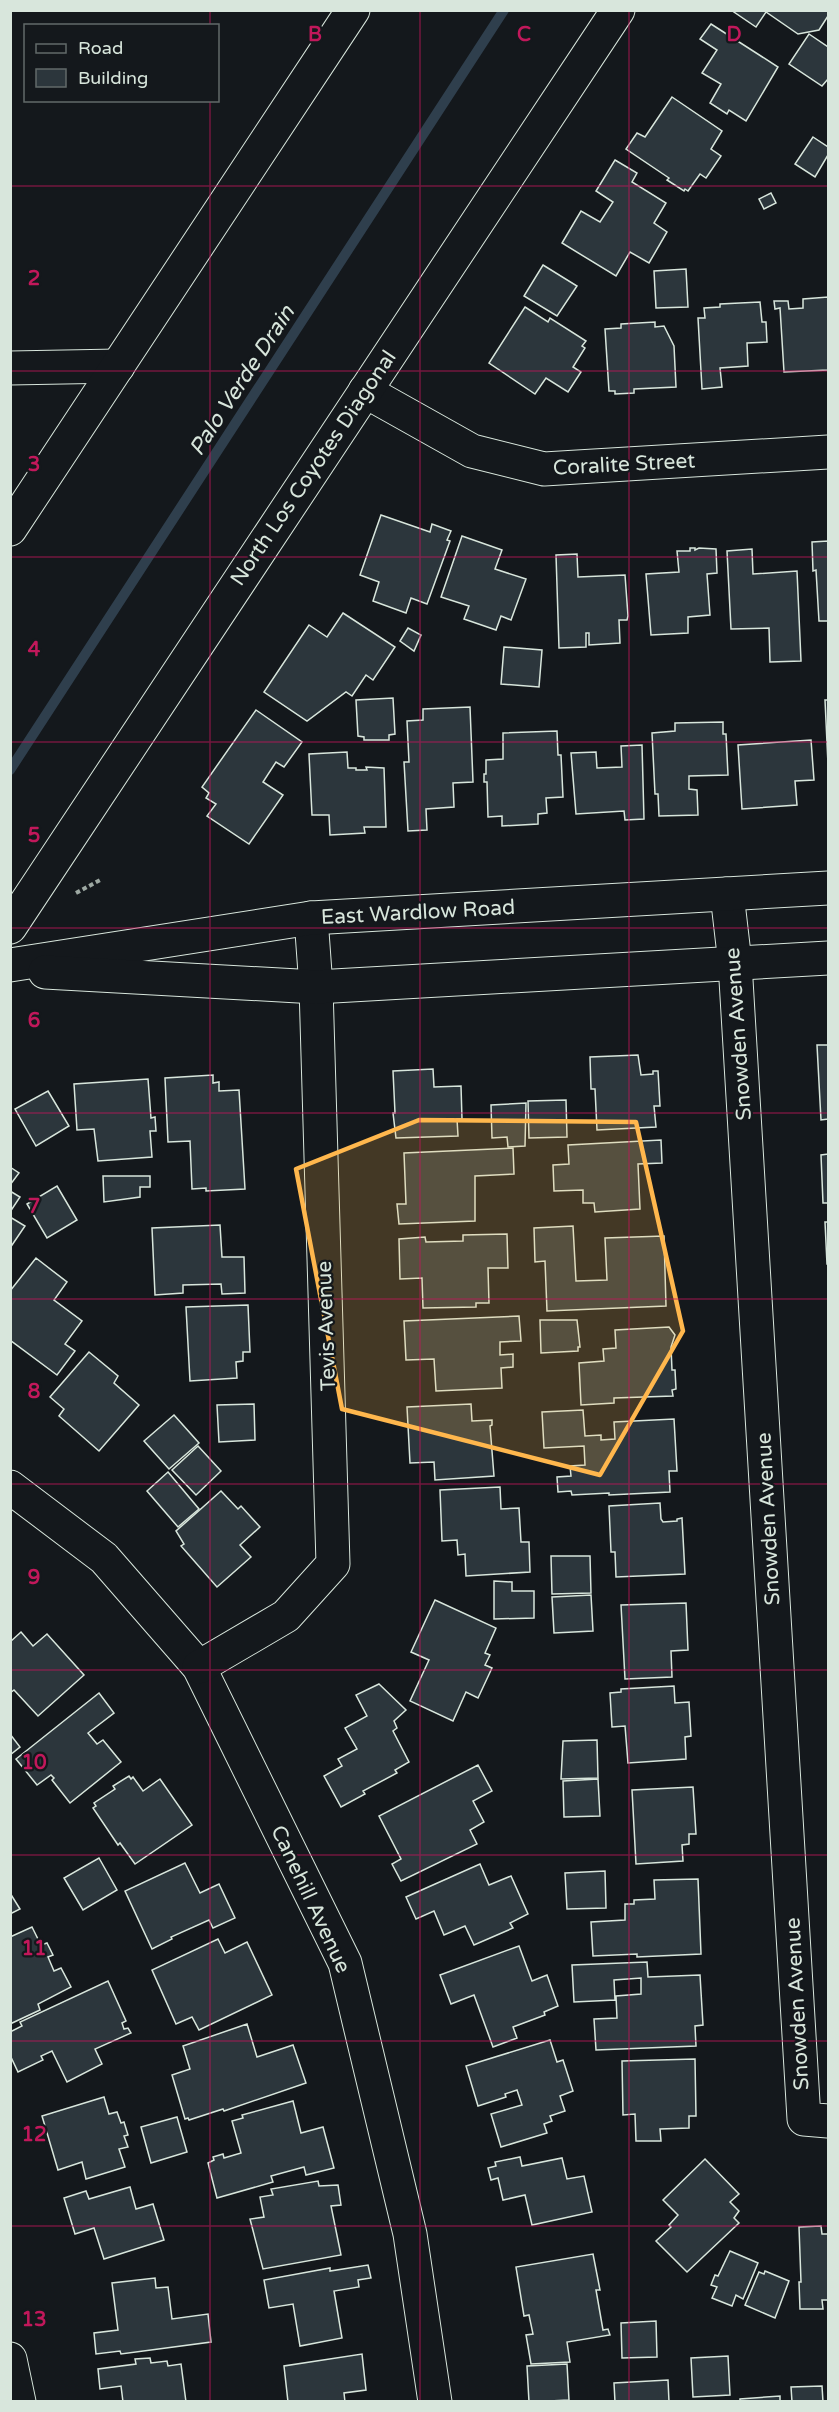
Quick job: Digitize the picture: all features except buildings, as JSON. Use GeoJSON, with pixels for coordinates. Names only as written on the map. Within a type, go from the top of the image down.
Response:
{"type":"FeatureCollection","features":[{"type":"Feature","properties":{"kind":"street","name":"North Los Coyotes Diagonal"},"geometry":{"type":"LineString","coordinates":[[10,927],[618,10]]}},
{"type":"Feature","properties":{"kind":"street"},"geometry":{"type":"LineString","coordinates":[[10,529],[348,12]]}},
{"type":"Feature","properties":{"kind":"street"},"geometry":{"type":"LineString","coordinates":[[10,368],[118,366]]}},
{"type":"Feature","properties":{"kind":"street","name":"Coralite Street"},"geometry":{"type":"LineString","coordinates":[[364,391],[472,451],[544,469],[828,452]]}},
{"type":"Feature","properties":{"kind":"street","name":"East Wardlow Road"},"geometry":{"type":"LineString","coordinates":[[10,965],[311,918],[828,888]]}},
{"type":"Feature","properties":{"kind":"street","name":"Snowden Avenue"},"geometry":{"type":"LineString","coordinates":[[727,894],[735,963],[804,2119],[828,2121]]}},
{"type":"Feature","properties":{"kind":"street","name":"Tevis Avenue"},"geometry":{"type":"LineString","coordinates":[[200,1667],[286,1616],[333,1563],[316,987],[311,918]]}},
{"type":"Feature","properties":{"kind":"street"},"geometry":{"type":"LineString","coordinates":[[10,970],[316,987],[828,958]]}},
{"type":"Feature","properties":{"kind":"street","name":"Canehill Avenue"},"geometry":{"type":"LineString","coordinates":[[10,1486],[104,1558],[200,1667],[345,1963],[410,2234],[435,2402]]}},
{"type":"Feature","properties":{"kind":"street"},"geometry":{"type":"LineString","coordinates":[[10,2359],[19,2402]]}},
{"type":"Feature","properties":{"kind":"path"},"geometry":{"type":"LineString","coordinates":[[73,894],[102,879]]}},
{"type":"Feature","properties":{"kind":"highlighted area"},"geometry":{"type":"Polygon","coordinates":[[[419,1120],[636,1122],[683,1331],[600,1475],[342,1409],[296,1169],[419,1120]]]}},
{"type":"Feature","properties":{"kind":"waterway","name":"Palo Verde Drain"},"geometry":{"type":"LineString","coordinates":[[10,770],[504,10]]}}]}
